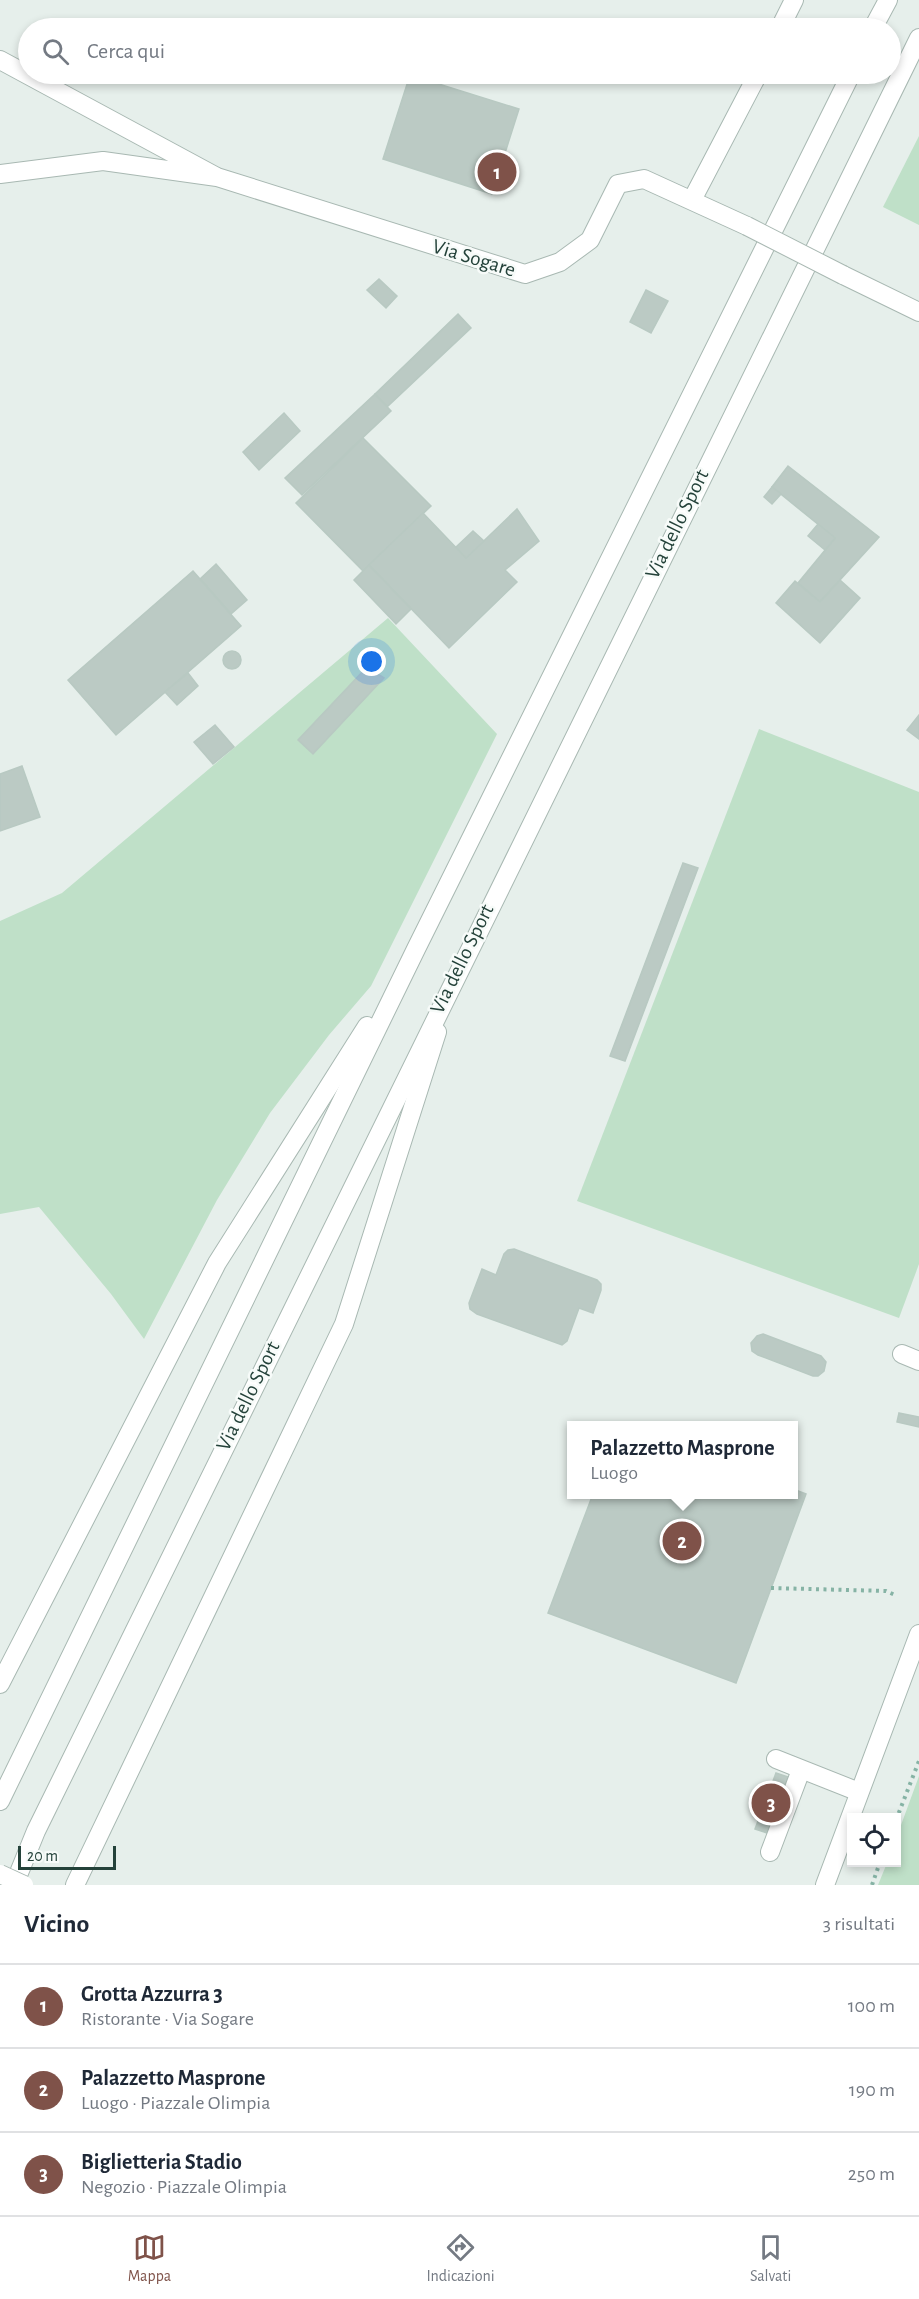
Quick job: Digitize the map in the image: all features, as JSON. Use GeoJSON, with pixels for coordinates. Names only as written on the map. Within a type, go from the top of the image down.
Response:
{"type":"FeatureCollection","features":[{"type":"Feature","properties":{"kind":"street"},"geometry":{"type":"LineString","coordinates":[[785,18],[794,0]]}},
{"type":"Feature","properties":{"kind":"street"},"geometry":{"type":"LineString","coordinates":[[878,18],[888,0]]}},
{"type":"Feature","properties":{"kind":"street","name":"Via dello Sport"},"geometry":{"type":"LineString","coordinates":[[901,74],[919,38]]}},
{"type":"Feature","properties":{"kind":"street","name":"Via Sogare"},"geometry":{"type":"LineString","coordinates":[[0,60],[18,70]]}},
{"type":"Feature","properties":{"kind":"street","name":"Via Sogare"},"geometry":{"type":"LineString","coordinates":[[45,84],[217,177]]}},
{"type":"Feature","properties":{"kind":"street"},"geometry":{"type":"LineString","coordinates":[[753,84],[692,200],[747,225],[919,312]]}},
{"type":"Feature","properties":{"kind":"street"},"geometry":{"type":"LineString","coordinates":[[0,1801],[416,949],[846,84]]}},
{"type":"Feature","properties":{"kind":"street","name":"Via dello Sport"},"geometry":{"type":"LineString","coordinates":[[14,1885],[41,1820],[456,971],[896,84]]}},
{"type":"Feature","properties":{"kind":"street","name":"Via Sogare"},"geometry":{"type":"LineString","coordinates":[[0,174],[103,161],[217,177],[525,274],[560,262],[590,240],[618,184],[644,179],[692,200]]}},
{"type":"Feature","properties":{"kind":"street"},"geometry":{"type":"LineString","coordinates":[[0,1684],[217,1263],[416,949]]}},
{"type":"Feature","properties":{"kind":"street"},"geometry":{"type":"LineString","coordinates":[[75,1885],[344,1324],[456,971]]}},
{"type":"Feature","properties":{"kind":"street"},"geometry":{"type":"LineString","coordinates":[[825,1885],[919,1634]]}},
{"type":"Feature","properties":{"kind":"street"},"geometry":{"type":"LineString","coordinates":[[776,1760],[859,1792]]}},
{"type":"Feature","properties":{"kind":"street"},"geometry":{"type":"LineString","coordinates":[[770,1852],[801,1770]]}},
{"type":"Feature","properties":{"kind":"street"},"geometry":{"type":"LineString","coordinates":[[0,1874],[24,1885]]}},
{"type":"Feature","properties":{"kind":"path"},"geometry":{"type":"LineString","coordinates":[[771,1588],[885,1590],[897,1596]]}},
{"type":"Feature","properties":{"kind":"path"},"geometry":{"type":"LineString","coordinates":[[900,1813],[919,1761]]}},
{"type":"Feature","properties":{"kind":"path"},"geometry":{"type":"LineString","coordinates":[[872,1885],[879,1867]]}},
{"type":"Feature","properties":{"kind":"green space"},"geometry":{"type":"Polygon","coordinates":[[[919,136],[919,225],[883,207],[919,136]]]}},
{"type":"Feature","properties":{"kind":"green space"},"geometry":{"type":"Polygon","coordinates":[[[388,618],[497,734],[371,986],[329,1035],[270,1113],[217,1200],[144,1339],[111,1294],[39,1207],[0,1214],[0,921],[62,893],[388,618]]]}},
{"type":"Feature","properties":{"kind":"green space"},"geometry":{"type":"Polygon","coordinates":[[[759,729],[919,792],[919,1264],[899,1318],[577,1201],[759,729]]]}},
{"type":"Feature","properties":{"kind":"green space"},"geometry":{"type":"Polygon","coordinates":[[[919,1776],[919,1885],[878,1885],[885,1867],[901,1867],[901,1825],[919,1776]]]}},
{"type":"Feature","properties":{"kind":"building"},"geometry":{"type":"Polygon","coordinates":[[[407,84],[439,84],[519,109],[492,194],[383,159],[407,84]]]}},
{"type":"Feature","properties":{"kind":"building"},"geometry":{"type":"Polygon","coordinates":[[[379,279],[397,296],[386,308],[367,290],[379,279]]]}},
{"type":"Feature","properties":{"kind":"building"},"geometry":{"type":"Polygon","coordinates":[[[646,290],[668,301],[651,333],[630,322],[646,290]]]}},
{"type":"Feature","properties":{"kind":"building"},"geometry":{"type":"Polygon","coordinates":[[[458,314],[471,328],[387,407],[375,394],[458,314]]]}},
{"type":"Feature","properties":{"kind":"building"},"geometry":{"type":"Polygon","coordinates":[[[375,394],[391,411],[302,495],[285,478],[375,394]]]}},
{"type":"Feature","properties":{"kind":"building"},"geometry":{"type":"Polygon","coordinates":[[[284,413],[300,431],[259,470],[243,452],[284,413]]]}},
{"type":"Feature","properties":{"kind":"building"},"geometry":{"type":"Polygon","coordinates":[[[363,438],[431,506],[363,571],[296,503],[363,438]]]}},
{"type":"Feature","properties":{"kind":"building"},"geometry":{"type":"Polygon","coordinates":[[[788,466],[879,537],[820,602],[798,583],[835,538],[772,487],[788,466]]]}},
{"type":"Feature","properties":{"kind":"building"},"geometry":{"type":"Polygon","coordinates":[[[772,487],[781,494],[772,504],[764,497],[772,487]]]}},
{"type":"Feature","properties":{"kind":"building"},"geometry":{"type":"Polygon","coordinates":[[[517,509],[539,541],[505,570],[517,582],[449,648],[369,565],[423,513],[466,558],[517,509]]]}},
{"type":"Feature","properties":{"kind":"building"},"geometry":{"type":"Polygon","coordinates":[[[818,524],[835,538],[825,550],[808,536],[818,524]]]}},
{"type":"Feature","properties":{"kind":"building"},"geometry":{"type":"Polygon","coordinates":[[[473,531],[484,541],[466,558],[456,547],[473,531]]]}},
{"type":"Feature","properties":{"kind":"building"},"geometry":{"type":"Polygon","coordinates":[[[216,564],[247,600],[231,614],[200,579],[216,564]]]}},
{"type":"Feature","properties":{"kind":"building"},"geometry":{"type":"Polygon","coordinates":[[[369,565],[411,609],[396,624],[354,580],[369,565]]]}},
{"type":"Feature","properties":{"kind":"building"},"geometry":{"type":"Polygon","coordinates":[[[193,571],[241,626],[116,735],[68,680],[193,571]]]}},
{"type":"Feature","properties":{"kind":"building"},"geometry":{"type":"Polygon","coordinates":[[[840,580],[860,598],[820,643],[776,603],[795,581],[820,602],[840,580]]]}},
{"type":"Feature","properties":{"kind":"building"},"geometry":{"type":"Polygon","coordinates":[[[232,651],[238,654],[241,660],[238,666],[232,669],[226,666],[223,660],[226,654],[232,651]]]}},
{"type":"Feature","properties":{"kind":"building"},"geometry":{"type":"Polygon","coordinates":[[[367,667],[384,678],[313,754],[298,740],[367,667]]]}},
{"type":"Feature","properties":{"kind":"building"},"geometry":{"type":"Polygon","coordinates":[[[188,673],[198,686],[177,705],[165,692],[188,673]]]}},
{"type":"Feature","properties":{"kind":"building"},"geometry":{"type":"Polygon","coordinates":[[[919,715],[919,739],[907,730],[919,715]]]}},
{"type":"Feature","properties":{"kind":"building"},"geometry":{"type":"Polygon","coordinates":[[[215,725],[234,747],[213,764],[194,742],[215,725]]]}},
{"type":"Feature","properties":{"kind":"building"},"geometry":{"type":"Polygon","coordinates":[[[22,766],[40,817],[0,831],[0,774],[22,766]]]}},
{"type":"Feature","properties":{"kind":"building"},"geometry":{"type":"Polygon","coordinates":[[[683,863],[698,868],[625,1061],[610,1056],[683,863]]]}},
{"type":"Feature","properties":{"kind":"building"},"geometry":{"type":"Polygon","coordinates":[[[514,1249],[597,1280],[601,1284],[593,1313],[579,1308],[567,1341],[562,1345],[477,1314],[470,1309],[469,1303],[482,1269],[496,1275],[504,1254],[514,1249]]]}},
{"type":"Feature","properties":{"kind":"building"},"geometry":{"type":"Polygon","coordinates":[[[763,1334],[821,1356],[826,1362],[824,1371],[818,1376],[813,1376],[758,1355],[752,1351],[751,1343],[757,1336],[763,1334]]]}},
{"type":"Feature","properties":{"kind":"building"},"geometry":{"type":"Polygon","coordinates":[[[899,1413],[919,1417],[919,1427],[897,1422],[899,1413]]]}},
{"type":"Feature","properties":{"kind":"building"},"geometry":{"type":"Polygon","coordinates":[[[798,1491],[806,1494],[736,1683],[548,1613],[591,1499],[798,1499],[798,1491]]]}},
{"type":"Feature","properties":{"kind":"building"},"geometry":{"type":"Polygon","coordinates":[[[776,1773],[788,1777],[767,1833],[755,1829],[776,1773]]]}},
{"type":"Feature","properties":{"kind":"place","name":"Grotta Azzurra 3"},"geometry":{"type":"Point","coordinates":[497,172]}},
{"type":"Feature","properties":{"kind":"place","name":"Palazzetto Masprone"},"geometry":{"type":"Point","coordinates":[682,1541]}},
{"type":"Feature","properties":{"kind":"place","name":"Biglietteria Stadio"},"geometry":{"type":"Point","coordinates":[771,1803]}}]}
